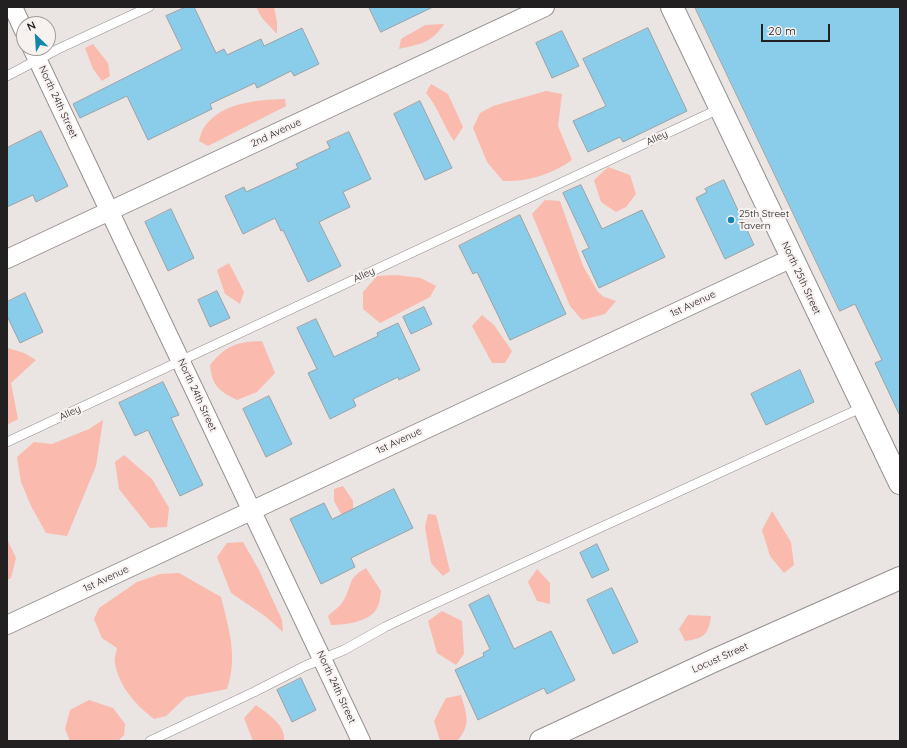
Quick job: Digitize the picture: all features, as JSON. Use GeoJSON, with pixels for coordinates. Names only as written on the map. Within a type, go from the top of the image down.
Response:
{"type":"FeatureCollection","features":[{"type":"Feature","properties":{"kind":"street","name":"2nd Avenue"},"geometry":{"type":"LineString","coordinates":[[7,259],[545,7]]}},
{"type":"Feature","properties":{"kind":"street","name":"North 25th Street"},"geometry":{"type":"LineString","coordinates":[[672,7],[900,483]]}},
{"type":"Feature","properties":{"kind":"street","name":"North 24th Street"},"geometry":{"type":"LineString","coordinates":[[36,56],[361,741]]}},
{"type":"Feature","properties":{"kind":"street","name":"1st Avenue"},"geometry":{"type":"LineString","coordinates":[[7,625],[792,258]]}},
{"type":"Feature","properties":{"kind":"street","name":"Locust Street"},"geometry":{"type":"LineString","coordinates":[[541,741],[713,661],[900,578]]}},
{"type":"Feature","properties":{"kind":"lane"},"geometry":{"type":"LineString","coordinates":[[56,45],[149,7]]}},
{"type":"Feature","properties":{"kind":"lane"},"geometry":{"type":"LineString","coordinates":[[7,76],[32,56]]}},
{"type":"Feature","properties":{"kind":"lane","name":"Alley"},"geometry":{"type":"LineString","coordinates":[[7,442],[721,108]]}},
{"type":"Feature","properties":{"kind":"lane"},"geometry":{"type":"LineString","coordinates":[[150,741],[344,650],[425,608],[863,407]]}},
{"type":"Feature","properties":{"kind":"shaded area"},"geometry":{"type":"Polygon","coordinates":[[[256,7],[274,7],[277,22],[277,34],[262,18],[256,7]]]}},
{"type":"Feature","properties":{"kind":"shaded area"},"geometry":{"type":"Polygon","coordinates":[[[444,24],[435,35],[425,42],[399,49],[401,39],[425,25],[444,24]]]}},
{"type":"Feature","properties":{"kind":"shaded area"},"geometry":{"type":"Polygon","coordinates":[[[93,44],[108,63],[110,76],[102,81],[93,69],[85,48],[93,44]]]}},
{"type":"Feature","properties":{"kind":"shaded area"},"geometry":{"type":"Polygon","coordinates":[[[431,84],[448,94],[463,127],[454,141],[434,104],[426,93],[431,84]]]}},
{"type":"Feature","properties":{"kind":"shaded area"},"geometry":{"type":"Polygon","coordinates":[[[546,91],[562,94],[558,126],[572,160],[557,169],[539,176],[521,180],[503,181],[487,162],[473,128],[480,113],[493,106],[546,91]]]}},
{"type":"Feature","properties":{"kind":"shaded area"},"geometry":{"type":"Polygon","coordinates":[[[285,99],[286,106],[208,146],[199,141],[201,133],[212,118],[231,107],[263,100],[285,99]]]}},
{"type":"Feature","properties":{"kind":"shaded area"},"geometry":{"type":"Polygon","coordinates":[[[608,167],[630,175],[636,194],[626,207],[616,212],[601,202],[594,180],[608,167]]]}},
{"type":"Feature","properties":{"kind":"shaded area"},"geometry":{"type":"Polygon","coordinates":[[[545,200],[560,201],[583,266],[598,292],[604,297],[616,301],[605,314],[582,320],[570,306],[532,214],[545,200]]]}},
{"type":"Feature","properties":{"kind":"shaded area"},"geometry":{"type":"Polygon","coordinates":[[[229,263],[244,292],[240,304],[225,294],[217,270],[229,263]]]}},
{"type":"Feature","properties":{"kind":"shaded area"},"geometry":{"type":"Polygon","coordinates":[[[396,275],[421,278],[436,286],[430,297],[380,323],[363,309],[363,292],[377,276],[396,275]]]}},
{"type":"Feature","properties":{"kind":"shaded area"},"geometry":{"type":"Polygon","coordinates":[[[482,315],[494,325],[512,351],[505,363],[492,363],[472,326],[482,315]]]}},
{"type":"Feature","properties":{"kind":"shaded area"},"geometry":{"type":"Polygon","coordinates":[[[262,341],[275,373],[257,392],[237,400],[221,391],[215,383],[210,365],[221,353],[233,346],[246,342],[262,341]]]}},
{"type":"Feature","properties":{"kind":"shaded area"},"geometry":{"type":"Polygon","coordinates":[[[7,345],[8,348],[24,353],[36,360],[11,383],[18,419],[7,425],[7,345]]]}},
{"type":"Feature","properties":{"kind":"shaded area"},"geometry":{"type":"Polygon","coordinates":[[[103,420],[96,466],[67,536],[46,533],[31,506],[21,482],[17,457],[34,442],[52,444],[89,429],[103,420]]]}},
{"type":"Feature","properties":{"kind":"shaded area"},"geometry":{"type":"Polygon","coordinates":[[[124,455],[152,479],[169,508],[167,527],[150,528],[119,489],[115,462],[124,455]]]}},
{"type":"Feature","properties":{"kind":"shaded area"},"geometry":{"type":"Polygon","coordinates":[[[343,486],[353,501],[353,520],[345,521],[334,501],[334,489],[343,486]]]}},
{"type":"Feature","properties":{"kind":"shaded area"},"geometry":{"type":"Polygon","coordinates":[[[772,511],[791,542],[794,565],[784,573],[770,556],[762,530],[772,511]]]}},
{"type":"Feature","properties":{"kind":"shaded area"},"geometry":{"type":"Polygon","coordinates":[[[428,514],[436,515],[450,571],[443,576],[431,563],[425,527],[428,514]]]}},
{"type":"Feature","properties":{"kind":"shaded area"},"geometry":{"type":"Polygon","coordinates":[[[7,539],[16,558],[11,578],[7,580],[7,539]]]}},
{"type":"Feature","properties":{"kind":"shaded area"},"geometry":{"type":"Polygon","coordinates":[[[243,542],[259,570],[282,620],[283,632],[265,616],[231,593],[217,557],[227,543],[243,542]]]}},
{"type":"Feature","properties":{"kind":"shaded area"},"geometry":{"type":"Polygon","coordinates":[[[366,568],[381,591],[379,604],[375,611],[370,616],[358,622],[331,625],[328,616],[343,602],[353,578],[366,568]]]}},
{"type":"Feature","properties":{"kind":"shaded area"},"geometry":{"type":"Polygon","coordinates":[[[537,569],[550,583],[550,604],[537,601],[528,582],[537,569]]]}},
{"type":"Feature","properties":{"kind":"shaded area"},"geometry":{"type":"Polygon","coordinates":[[[179,573],[221,597],[231,643],[232,666],[227,689],[186,697],[166,716],[154,719],[141,708],[124,688],[115,663],[117,648],[102,638],[94,619],[99,608],[137,582],[160,574],[179,573]]]}},
{"type":"Feature","properties":{"kind":"shaded area"},"geometry":{"type":"Polygon","coordinates":[[[442,611],[462,621],[464,654],[456,665],[437,653],[428,621],[442,611]]]}},
{"type":"Feature","properties":{"kind":"shaded area"},"geometry":{"type":"Polygon","coordinates":[[[688,615],[711,616],[708,628],[704,635],[697,639],[685,641],[679,629],[688,615]]]}},
{"type":"Feature","properties":{"kind":"shaded area"},"geometry":{"type":"Polygon","coordinates":[[[461,695],[466,713],[465,730],[457,741],[440,741],[434,721],[446,698],[461,695]]]}},
{"type":"Feature","properties":{"kind":"shaded area"},"geometry":{"type":"Polygon","coordinates":[[[89,700],[113,708],[125,724],[124,735],[118,741],[70,741],[65,729],[70,710],[89,700]]]}},
{"type":"Feature","properties":{"kind":"shaded area"},"geometry":{"type":"Polygon","coordinates":[[[256,705],[279,725],[284,735],[284,741],[253,741],[244,718],[256,705]]]}},
{"type":"Feature","properties":{"kind":"building"},"geometry":{"type":"Polygon","coordinates":[[[186,7],[194,7],[216,53],[224,49],[227,55],[261,39],[264,46],[302,28],[319,64],[294,76],[291,71],[257,88],[255,83],[210,104],[212,109],[148,140],[127,96],[80,118],[73,104],[182,49],[166,16],[186,7]]]}},
{"type":"Feature","properties":{"kind":"building"},"geometry":{"type":"Polygon","coordinates":[[[369,7],[433,7],[381,32],[369,7]]]}},
{"type":"Feature","properties":{"kind":"building"},"geometry":{"type":"Polygon","coordinates":[[[695,7],[900,7],[900,416],[875,363],[882,360],[855,304],[840,311],[695,7]]]}},
{"type":"Feature","properties":{"kind":"building"},"geometry":{"type":"Polygon","coordinates":[[[648,28],[687,111],[623,142],[620,137],[588,152],[573,121],[606,106],[583,59],[648,28]]]}},
{"type":"Feature","properties":{"kind":"building"},"geometry":{"type":"Polygon","coordinates":[[[562,31],[579,66],[552,78],[536,43],[562,31]]]}},
{"type":"Feature","properties":{"kind":"building"},"geometry":{"type":"Polygon","coordinates":[[[420,101],[452,168],[425,180],[394,114],[420,101]]]}},
{"type":"Feature","properties":{"kind":"building"},"geometry":{"type":"Polygon","coordinates":[[[41,131],[68,186],[36,202],[33,195],[7,207],[7,148],[41,131]]]}},
{"type":"Feature","properties":{"kind":"building"},"geometry":{"type":"Polygon","coordinates":[[[349,132],[371,179],[343,192],[350,207],[319,222],[341,266],[308,282],[283,230],[281,231],[275,218],[243,234],[225,196],[244,187],[246,192],[298,168],[296,164],[330,148],[327,142],[349,132]]]}},
{"type":"Feature","properties":{"kind":"building"},"geometry":{"type":"Polygon","coordinates":[[[724,180],[754,245],[725,259],[696,198],[707,192],[705,189],[724,180]]]}},
{"type":"Feature","properties":{"kind":"building"},"geometry":{"type":"Polygon","coordinates":[[[581,185],[602,229],[642,210],[665,257],[599,288],[582,251],[589,248],[563,193],[581,185]]]}},
{"type":"Feature","properties":{"kind":"building"},"geometry":{"type":"Polygon","coordinates":[[[171,209],[194,258],[168,271],[145,222],[171,209]]]}},
{"type":"Feature","properties":{"kind":"building"},"geometry":{"type":"Polygon","coordinates":[[[520,215],[566,314],[510,340],[477,272],[473,274],[459,246],[520,215]]]}},
{"type":"Feature","properties":{"kind":"building"},"geometry":{"type":"Polygon","coordinates":[[[217,291],[230,318],[210,327],[198,300],[217,291]]]}},
{"type":"Feature","properties":{"kind":"building"},"geometry":{"type":"Polygon","coordinates":[[[25,293],[43,332],[20,343],[7,316],[7,302],[25,293]]]}},
{"type":"Feature","properties":{"kind":"building"},"geometry":{"type":"Polygon","coordinates":[[[424,307],[432,324],[411,334],[403,317],[424,307]]]}},
{"type":"Feature","properties":{"kind":"building"},"geometry":{"type":"Polygon","coordinates":[[[316,319],[334,357],[378,336],[377,333],[398,323],[420,370],[399,380],[398,377],[353,399],[356,406],[330,419],[308,373],[317,369],[297,328],[316,319]]]}},
{"type":"Feature","properties":{"kind":"building"},"geometry":{"type":"Polygon","coordinates":[[[800,370],[814,402],[766,425],[751,394],[800,370]]]}},
{"type":"Feature","properties":{"kind":"building"},"geometry":{"type":"Polygon","coordinates":[[[163,382],[179,415],[171,418],[203,485],[180,496],[148,430],[135,436],[119,403],[163,382]]]}},
{"type":"Feature","properties":{"kind":"building"},"geometry":{"type":"Polygon","coordinates":[[[269,396],[292,444],[266,457],[243,409],[269,396]]]}},
{"type":"Feature","properties":{"kind":"building"},"geometry":{"type":"Polygon","coordinates":[[[394,489],[413,528],[351,558],[355,567],[321,584],[290,519],[324,503],[332,519],[394,489]]]}},
{"type":"Feature","properties":{"kind":"building"},"geometry":{"type":"Polygon","coordinates":[[[597,544],[609,570],[592,578],[580,553],[597,544]]]}},
{"type":"Feature","properties":{"kind":"building"},"geometry":{"type":"Polygon","coordinates":[[[612,588],[638,642],[613,654],[587,600],[612,588]]]}},
{"type":"Feature","properties":{"kind":"building"},"geometry":{"type":"Polygon","coordinates":[[[489,595],[514,649],[551,631],[575,680],[547,694],[544,688],[478,720],[455,670],[484,656],[483,653],[490,649],[469,605],[489,595]]]}},
{"type":"Feature","properties":{"kind":"building"},"geometry":{"type":"Polygon","coordinates":[[[301,678],[316,710],[292,722],[277,690],[301,678]]]}},
{"type":"Feature","properties":{"kind":"place","name":"25th Street Tavern"},"geometry":{"type":"Point","coordinates":[731,220]}}]}
